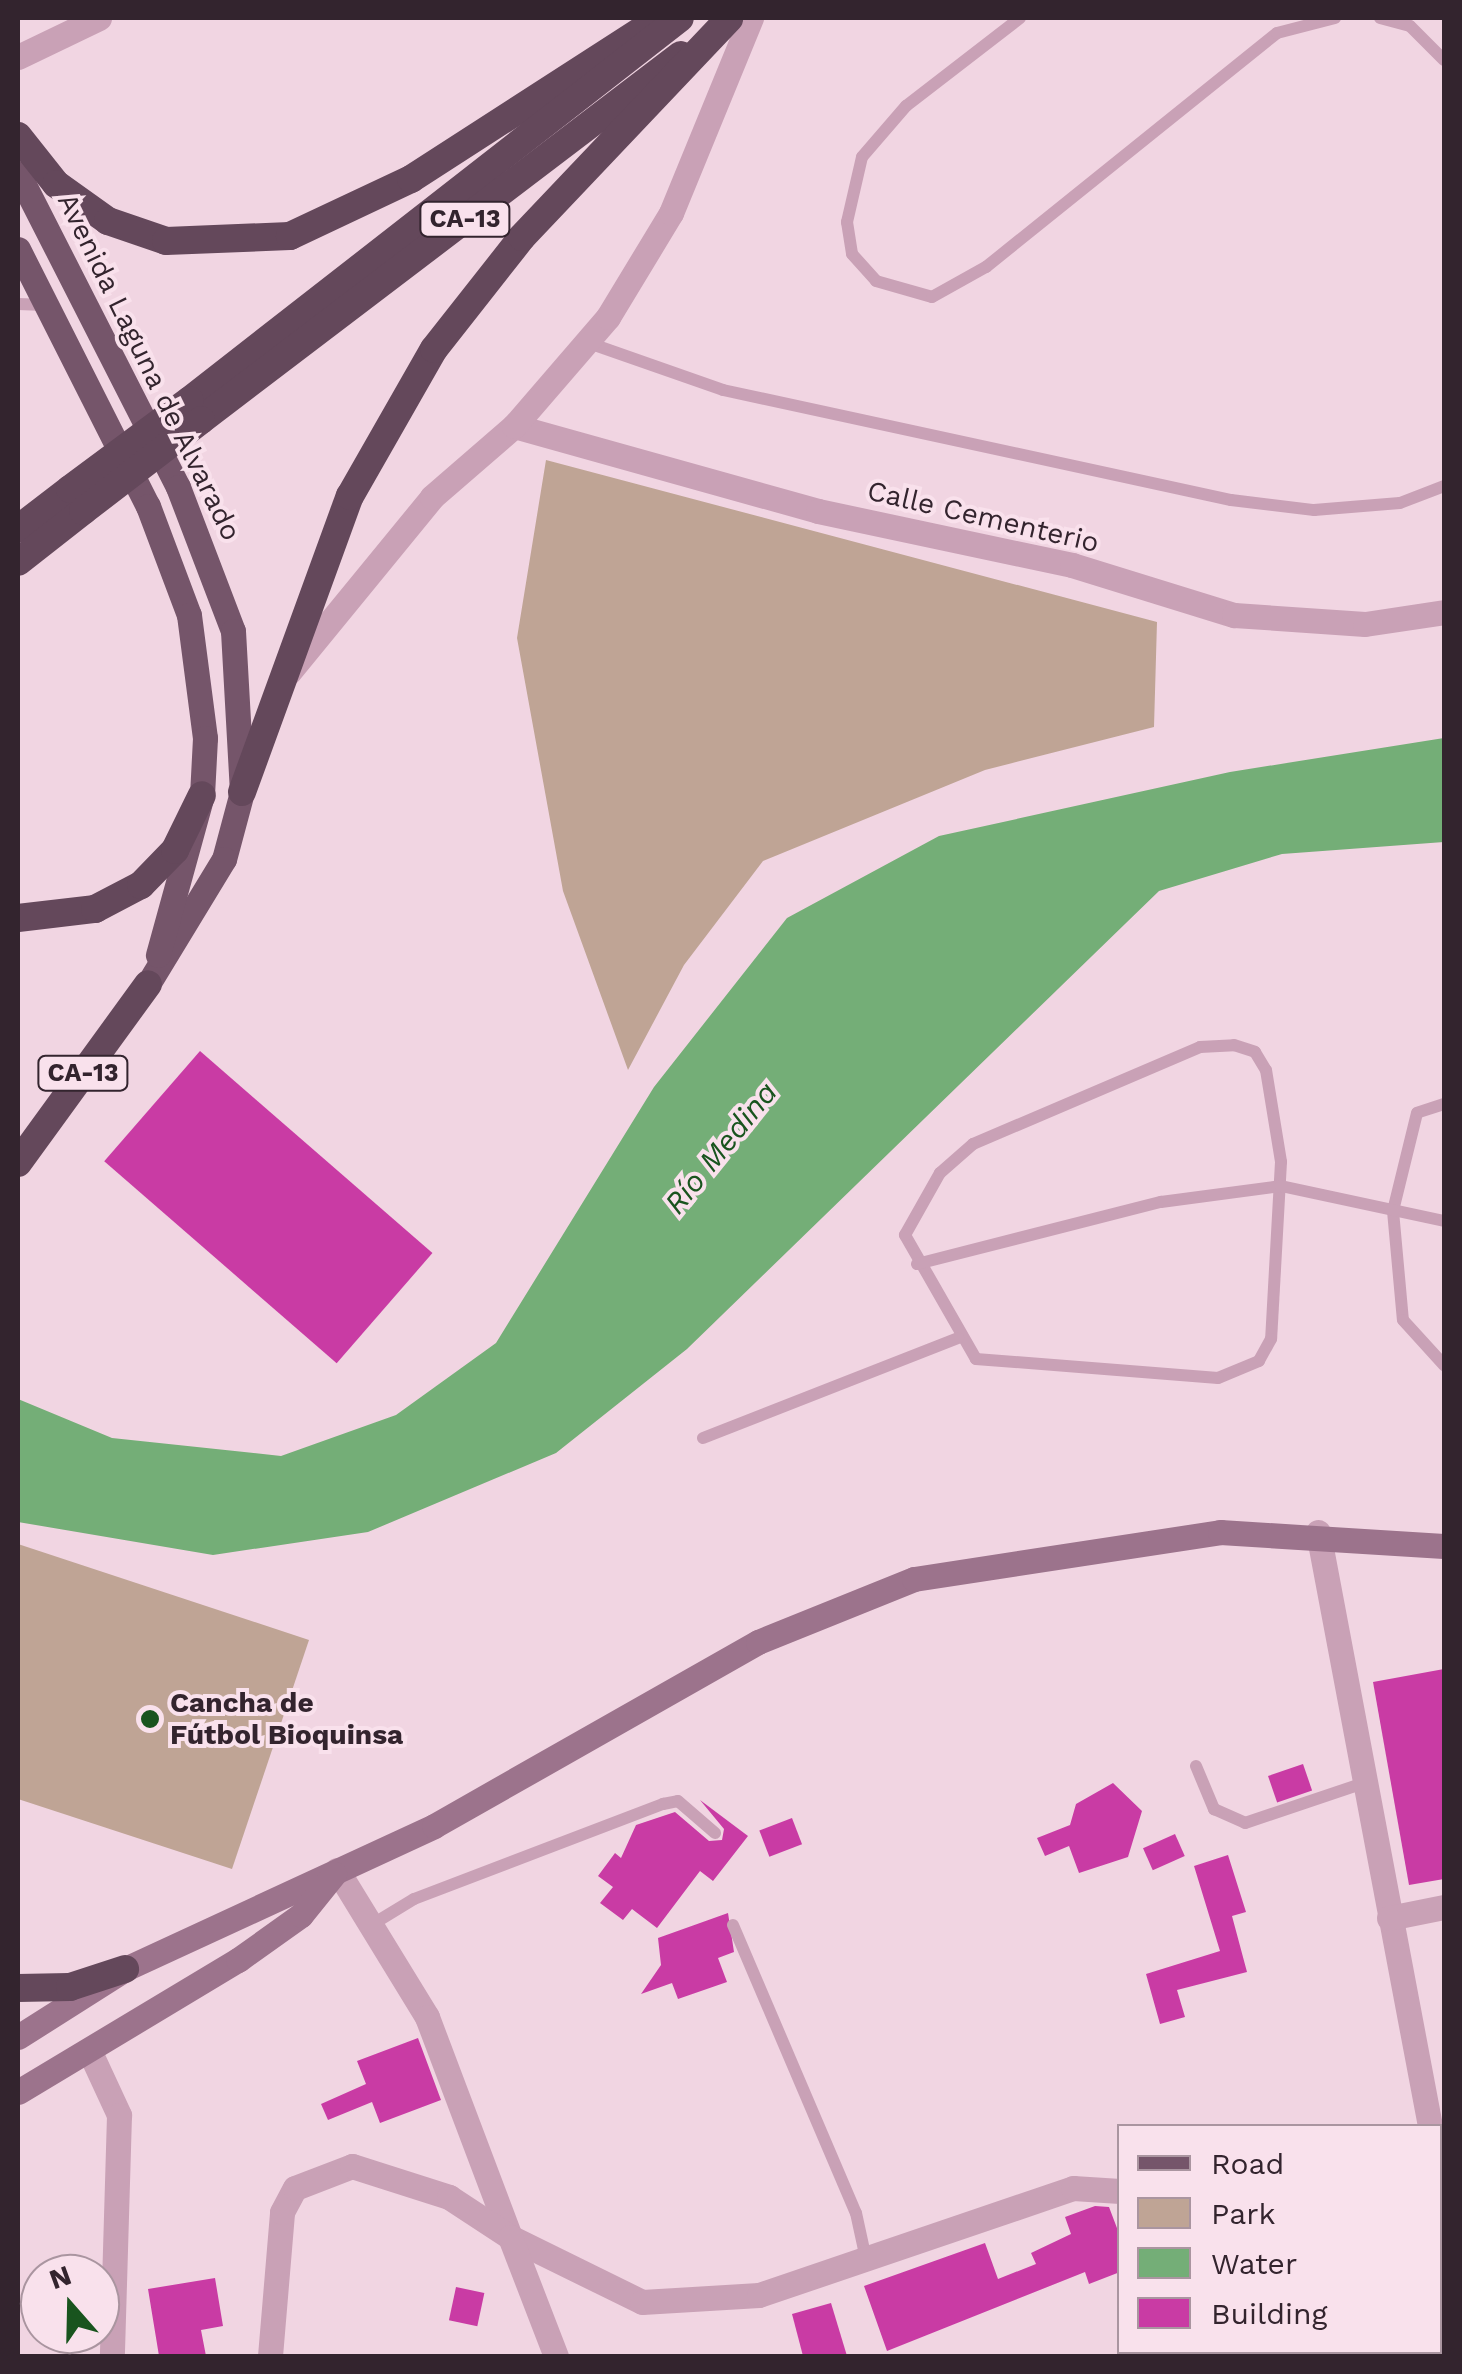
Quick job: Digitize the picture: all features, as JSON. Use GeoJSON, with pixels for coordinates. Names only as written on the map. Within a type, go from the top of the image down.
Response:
{"type":"FeatureCollection","features":[{"type":"Feature","properties":{"kind":"highway"},"geometry":{"type":"LineString","coordinates":[[18,136],[56,184],[108,221],[166,242],[290,236],[411,179],[661,18]]}},
{"type":"Feature","properties":{"kind":"highway","name":"CA-13"},"geometry":{"type":"LineString","coordinates":[[196,410],[680,18]]}},
{"type":"Feature","properties":{"kind":"highway"},"geometry":{"type":"LineString","coordinates":[[242,792],[350,496],[434,349],[522,237],[730,18]]}},
{"type":"Feature","properties":{"kind":"highway","name":"CA-13"},"geometry":{"type":"LineString","coordinates":[[18,529],[76,500],[730,18]]}},
{"type":"Feature","properties":{"kind":"highway"},"geometry":{"type":"LineString","coordinates":[[18,562],[76,500]]}},
{"type":"Feature","properties":{"kind":"highway"},"geometry":{"type":"LineString","coordinates":[[18,918],[95,909],[141,885],[175,850],[202,796]]}},
{"type":"Feature","properties":{"kind":"highway","name":"Avenida Laguna de Alvarado"},"geometry":{"type":"LineString","coordinates":[[18,1163],[148,984]]}},
{"type":"Feature","properties":{"kind":"highway"},"geometry":{"type":"LineString","coordinates":[[18,1988],[60,1988],[125,1969]]}},
{"type":"Feature","properties":{"kind":"main road","name":"Avenida Laguna de Alvarado"},"geometry":{"type":"LineString","coordinates":[[18,173],[206,554],[244,703],[242,792],[224,859],[148,984]]}},
{"type":"Feature","properties":{"kind":"main road","name":"Avenida Laguna de Alvarado"},"geometry":{"type":"LineString","coordinates":[[18,249],[148,506],[189,615],[205,738],[202,796],[148,984]]}},
{"type":"Feature","properties":{"kind":"main road"},"geometry":{"type":"LineString","coordinates":[[18,2037],[125,1969],[337,1870],[758,1642],[914,1579],[1143,1538],[1318,1532],[1444,1546]]}},
{"type":"Feature","properties":{"kind":"main road"},"geometry":{"type":"LineString","coordinates":[[18,2092],[301,1915],[337,1870]]}},
{"type":"Feature","properties":{"kind":"street"},"geometry":{"type":"LineString","coordinates":[[18,57],[99,18]]}},
{"type":"Feature","properties":{"kind":"street"},"geometry":{"type":"LineString","coordinates":[[283,680],[432,498],[514,426],[586,342],[671,213],[751,18]]}},
{"type":"Feature","properties":{"kind":"street","name":"Calle Cementerio"},"geometry":{"type":"LineString","coordinates":[[514,426],[818,511],[1072,565],[1234,615],[1366,624],[1444,612]]}},
{"type":"Feature","properties":{"kind":"street"},"geometry":{"type":"LineString","coordinates":[[1318,1532],[1430,2124]]}},
{"type":"Feature","properties":{"kind":"street"},"geometry":{"type":"LineString","coordinates":[[337,1870],[366,1928],[428,2017],[556,2356]]}},
{"type":"Feature","properties":{"kind":"street"},"geometry":{"type":"LineString","coordinates":[[1389,1918],[1444,1907]]}},
{"type":"Feature","properties":{"kind":"street"},"geometry":{"type":"LineString","coordinates":[[90,2050],[119,2115],[112,2356]]}},
{"type":"Feature","properties":{"kind":"street"},"geometry":{"type":"LineString","coordinates":[[270,2356],[282,2212],[295,2188],[320,2172],[352,2166],[448,2197],[510,2237],[642,2302],[698,2306],[866,2259],[1073,2188],[1117,2191]]}},
{"type":"Feature","properties":{"kind":"street"},"geometry":{"type":"LineString","coordinates":[[1442,2234],[1444,2208]]}},
{"type":"Feature","properties":{"kind":"lane"},"geometry":{"type":"LineString","coordinates":[[1020,18],[906,106],[862,158],[847,222],[852,254],[876,282],[932,297],[986,266],[1277,33],[1336,18]]}},
{"type":"Feature","properties":{"kind":"lane"},"geometry":{"type":"LineString","coordinates":[[1380,18],[1410,26],[1444,60]]}},
{"type":"Feature","properties":{"kind":"lane"},"geometry":{"type":"LineString","coordinates":[[18,304],[46,305]]}},
{"type":"Feature","properties":{"kind":"lane"},"geometry":{"type":"LineString","coordinates":[[586,342],[723,390],[1231,500],[1314,510],[1400,503],[1444,486]]}},
{"type":"Feature","properties":{"kind":"lane"},"geometry":{"type":"LineString","coordinates":[[1200,1047],[1245,1048],[1266,1070],[1282,1186],[1271,1338],[1242,1372],[1023,1369],[976,1358],[958,1338],[916,1264],[905,1235],[915,1204],[973,1144],[1200,1047]]}},
{"type":"Feature","properties":{"kind":"lane"},"geometry":{"type":"LineString","coordinates":[[1444,1104],[1417,1112],[1393,1212],[1403,1320],[1444,1365]]}},
{"type":"Feature","properties":{"kind":"lane"},"geometry":{"type":"LineString","coordinates":[[916,1264],[1161,1202],[1282,1186],[1444,1221]]}},
{"type":"Feature","properties":{"kind":"lane"},"geometry":{"type":"LineString","coordinates":[[703,1438],[958,1338]]}},
{"type":"Feature","properties":{"kind":"lane"},"geometry":{"type":"LineString","coordinates":[[1196,1766],[1214,1810],[1245,1823],[1364,1783]]}},
{"type":"Feature","properties":{"kind":"lane"},"geometry":{"type":"LineString","coordinates":[[366,1928],[414,1899],[663,1804],[678,1802],[715,1832]]}},
{"type":"Feature","properties":{"kind":"lane"},"geometry":{"type":"LineString","coordinates":[[733,1925],[856,2213],[866,2259]]}},
{"type":"Feature","properties":{"kind":"green space"},"geometry":{"type":"Polygon","coordinates":[[[546,460],[1157,622],[1154,727],[985,770],[763,861],[684,965],[628,1070],[563,891],[517,638],[546,460]]]}},
{"type":"Feature","properties":{"kind":"green space","name":"Cancha de Fútbol Bioquinsa"},"geometry":{"type":"Polygon","coordinates":[[[18,1544],[309,1640],[232,1869],[18,1799],[18,1544]]]}},
{"type":"Feature","properties":{"kind":"water","name":"Río Medina"},"geometry":{"type":"Polygon","coordinates":[[[1444,738],[1444,842],[1282,854],[1159,891],[687,1349],[556,1453],[368,1532],[213,1555],[18,1522],[18,1399],[112,1438],[281,1456],[396,1415],[496,1343],[654,1087],[787,918],[939,836],[1230,772],[1444,738]]]}},
{"type":"Feature","properties":{"kind":"building"},"geometry":{"type":"Polygon","coordinates":[[[200,1051],[432,1253],[337,1363],[104,1161],[200,1051]]]}},
{"type":"Feature","properties":{"kind":"building"},"geometry":{"type":"Polygon","coordinates":[[[1444,1669],[1444,1879],[1409,1885],[1373,1682],[1444,1669]]]}},
{"type":"Feature","properties":{"kind":"building"},"geometry":{"type":"Polygon","coordinates":[[[1303,1764],[1312,1790],[1277,1803],[1268,1776],[1303,1764]]]}},
{"type":"Feature","properties":{"kind":"building"},"geometry":{"type":"Polygon","coordinates":[[[1113,1783],[1142,1811],[1128,1857],[1079,1873],[1069,1846],[1045,1856],[1037,1838],[1070,1825],[1076,1804],[1113,1783]]]}},
{"type":"Feature","properties":{"kind":"building"},"geometry":{"type":"Polygon","coordinates":[[[700,1800],[748,1836],[713,1881],[700,1871],[657,1928],[632,1909],[623,1920],[600,1903],[613,1887],[598,1876],[615,1853],[621,1858],[636,1825],[675,1812],[709,1841],[722,1840],[724,1829],[700,1800]]]}},
{"type":"Feature","properties":{"kind":"building"},"geometry":{"type":"Polygon","coordinates":[[[792,1818],[802,1844],[769,1857],[759,1831],[792,1818]]]}},
{"type":"Feature","properties":{"kind":"building"},"geometry":{"type":"Polygon","coordinates":[[[1175,1834],[1185,1856],[1153,1870],[1143,1848],[1175,1834]]]}},
{"type":"Feature","properties":{"kind":"building"},"geometry":{"type":"Polygon","coordinates":[[[1228,1855],[1246,1912],[1232,1916],[1247,1972],[1177,1990],[1185,2017],[1160,2024],[1146,1974],[1220,1951],[1194,1866],[1228,1855]]]}},
{"type":"Feature","properties":{"kind":"building"},"geometry":{"type":"Polygon","coordinates":[[[728,1913],[734,1952],[718,1958],[727,1982],[678,1999],[672,1983],[641,1994],[661,1965],[658,1938],[728,1913]]]}},
{"type":"Feature","properties":{"kind":"building"},"geometry":{"type":"Polygon","coordinates":[[[418,2038],[441,2100],[380,2123],[372,2102],[328,2120],[321,2104],[366,2084],[357,2061],[418,2038]]]}},
{"type":"Feature","properties":{"kind":"building"},"geometry":{"type":"Polygon","coordinates":[[[1095,2206],[1109,2207],[1117,2228],[1117,2273],[1089,2284],[1085,2272],[887,2351],[864,2286],[985,2243],[998,2279],[1036,2264],[1031,2253],[1071,2234],[1065,2217],[1095,2206]]]}},
{"type":"Feature","properties":{"kind":"building"},"geometry":{"type":"Polygon","coordinates":[[[215,2278],[223,2326],[201,2330],[206,2356],[159,2356],[148,2289],[215,2278]]]}},
{"type":"Feature","properties":{"kind":"building"},"geometry":{"type":"Polygon","coordinates":[[[456,2287],[484,2293],[477,2326],[449,2320],[456,2287]]]}},
{"type":"Feature","properties":{"kind":"building"},"geometry":{"type":"Polygon","coordinates":[[[831,2303],[847,2356],[803,2356],[792,2314],[831,2303]]]}},
{"type":"Feature","properties":{"kind":"place","name":"Cancha de Fútbol Bioquinsa"},"geometry":{"type":"Point","coordinates":[150,1719]}}]}
